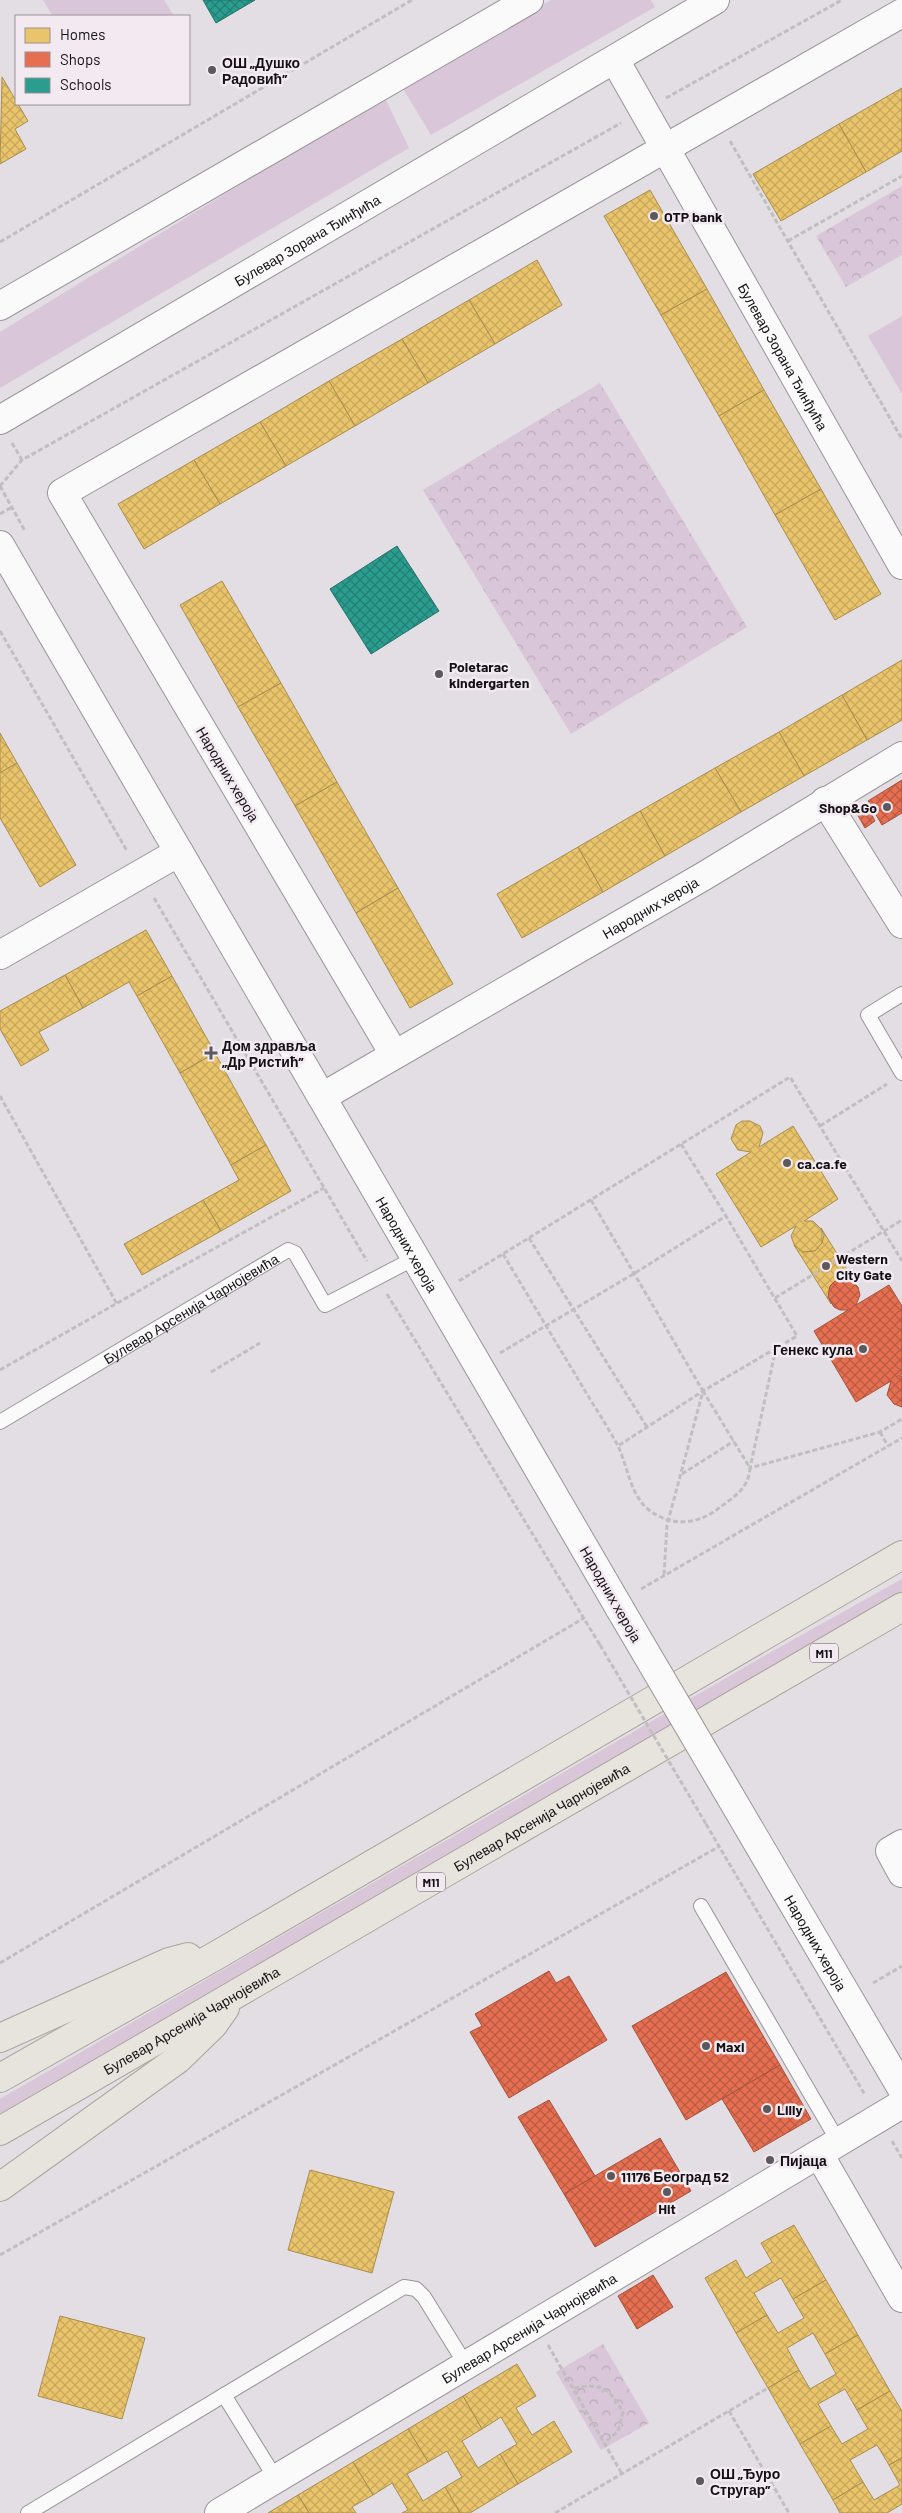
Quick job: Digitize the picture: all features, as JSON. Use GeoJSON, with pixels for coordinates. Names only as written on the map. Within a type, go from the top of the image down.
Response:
{"type":"FeatureCollection","features":[{"type":"Feature","properties":{"kind":"highway"},"geometry":{"type":"LineString","coordinates":[[0,2078],[217,1955],[902,1555]]}},
{"type":"Feature","properties":{"kind":"highway","name":"Булевар Арсенија Чарнојевића"},"geometry":{"type":"LineString","coordinates":[[0,2131],[902,1607]]}},
{"type":"Feature","properties":{"kind":"highway"},"geometry":{"type":"LineString","coordinates":[[0,2038],[168,1962],[196,1955],[217,1955]]}},
{"type":"Feature","properties":{"kind":"highway"},"geometry":{"type":"LineString","coordinates":[[0,2187],[178,2059],[213,2025],[231,1998]]}},
{"type":"Feature","properties":{"kind":"street"},"geometry":{"type":"LineString","coordinates":[[0,306],[529,0]]}},
{"type":"Feature","properties":{"kind":"street","name":"Булевар Зорана Ђинђића"},"geometry":{"type":"LineString","coordinates":[[0,420],[715,0]]}},
{"type":"Feature","properties":{"kind":"street"},"geometry":{"type":"LineString","coordinates":[[666,147],[902,13]]}},
{"type":"Feature","properties":{"kind":"street","name":"Булевар Зорана Ђинђића"},"geometry":{"type":"LineString","coordinates":[[615,60],[902,566]]}},
{"type":"Feature","properties":{"kind":"street","name":"Народних хероја"},"geometry":{"type":"LineString","coordinates":[[394,1054],[62,493],[666,147]]}},
{"type":"Feature","properties":{"kind":"street","name":"Народних хероја"},"geometry":{"type":"LineString","coordinates":[[0,545],[620,1610],[902,2089]]}},
{"type":"Feature","properties":{"kind":"street","name":"Народних хероја"},"geometry":{"type":"LineString","coordinates":[[322,1097],[704,876],[902,756]]}},
{"type":"Feature","properties":{"kind":"street"},"geometry":{"type":"LineString","coordinates":[[825,801],[902,924]]}},
{"type":"Feature","properties":{"kind":"street"},"geometry":{"type":"LineString","coordinates":[[3,947],[140,876],[179,852]]}},
{"type":"Feature","properties":{"kind":"street","name":"Булевар Арсенија Чарнојевића"},"geometry":{"type":"LineString","coordinates":[[219,2513],[902,2104]]}},
{"type":"Feature","properties":{"kind":"street"},"geometry":{"type":"LineString","coordinates":[[829,2148],[902,2298]]}},
{"type":"Feature","properties":{"kind":"lane"},"geometry":{"type":"LineString","coordinates":[[902,994],[868,1015],[902,1073]]}},
{"type":"Feature","properties":{"kind":"lane","name":"Булевар Арсенија Чарнојевића"},"geometry":{"type":"LineString","coordinates":[[0,1422],[288,1250],[294,1253],[325,1305],[415,1258]]}},
{"type":"Feature","properties":{"kind":"lane"},"geometry":{"type":"LineString","coordinates":[[701,1906],[829,2148]]}},
{"type":"Feature","properties":{"kind":"lane"},"geometry":{"type":"LineString","coordinates":[[28,2513],[404,2287],[416,2289],[424,2297],[466,2365]]}},
{"type":"Feature","properties":{"kind":"lane"},"geometry":{"type":"LineString","coordinates":[[224,2395],[276,2479]]}},
{"type":"Feature","properties":{"kind":"path"},"geometry":{"type":"LineString","coordinates":[[0,242],[412,0]]}},
{"type":"Feature","properties":{"kind":"path"},"geometry":{"type":"LineString","coordinates":[[0,514],[12,507],[0,486],[22,460],[842,0]]}},
{"type":"Feature","properties":{"kind":"path"},"geometry":{"type":"LineString","coordinates":[[717,118],[902,439]]}},
{"type":"Feature","properties":{"kind":"path"},"geometry":{"type":"LineString","coordinates":[[788,241],[902,176]]}},
{"type":"Feature","properties":{"kind":"path"},"geometry":{"type":"LineString","coordinates":[[0,631],[140,876],[324,1188],[720,1846],[902,2158]]}},
{"type":"Feature","properties":{"kind":"path"},"geometry":{"type":"LineString","coordinates":[[458,1282],[790,1077],[902,1261]]}},
{"type":"Feature","properties":{"kind":"path"},"geometry":{"type":"LineString","coordinates":[[820,1126],[870,1094]]}},
{"type":"Feature","properties":{"kind":"path"},"geometry":{"type":"LineString","coordinates":[[0,1096],[117,1304]]}},
{"type":"Feature","properties":{"kind":"path"},"geometry":{"type":"LineString","coordinates":[[618,1446],[703,1391],[797,1336],[681,1144]]}},
{"type":"Feature","properties":{"kind":"path"},"geometry":{"type":"LineString","coordinates":[[0,1370],[324,1188]]}},
{"type":"Feature","properties":{"kind":"path"},"geometry":{"type":"LineString","coordinates":[[591,1200],[750,1468]]}},
{"type":"Feature","properties":{"kind":"path"},"geometry":{"type":"LineString","coordinates":[[493,1357],[636,1273],[726,1216]]}},
{"type":"Feature","properties":{"kind":"path"},"geometry":{"type":"LineString","coordinates":[[775,1298],[902,1220]]}},
{"type":"Feature","properties":{"kind":"path"},"geometry":{"type":"LineString","coordinates":[[529,1238],[647,1427]]}},
{"type":"Feature","properties":{"kind":"path"},"geometry":{"type":"LineString","coordinates":[[503,1254],[618,1446],[639,1499],[650,1511],[668,1520],[697,1521],[711,1515],[746,1485],[776,1348]]}},
{"type":"Feature","properties":{"kind":"path"},"geometry":{"type":"LineString","coordinates":[[211,1372],[260,1343]]}},
{"type":"Feature","properties":{"kind":"path"},"geometry":{"type":"LineString","coordinates":[[664,1575],[664,1554],[668,1520],[682,1475],[703,1391]]}},
{"type":"Feature","properties":{"kind":"path"},"geometry":{"type":"LineString","coordinates":[[750,1468],[880,1432],[902,1419]]}},
{"type":"Feature","properties":{"kind":"path"},"geometry":{"type":"LineString","coordinates":[[880,1432],[888,1446]]}},
{"type":"Feature","properties":{"kind":"path"},"geometry":{"type":"LineString","coordinates":[[641,1589],[902,1438]]}},
{"type":"Feature","properties":{"kind":"path"},"geometry":{"type":"LineString","coordinates":[[682,1475],[734,1441]]}},
{"type":"Feature","properties":{"kind":"path"},"geometry":{"type":"LineString","coordinates":[[0,1963],[584,1618]]}},
{"type":"Feature","properties":{"kind":"path"},"geometry":{"type":"LineString","coordinates":[[0,2255],[720,1846]]}},
{"type":"Feature","properties":{"kind":"path"},"geometry":{"type":"LineString","coordinates":[[873,1983],[902,1966]]}},
{"type":"Feature","properties":{"kind":"path"},"geometry":{"type":"LineString","coordinates":[[535,2324],[574,2388],[622,2474]]}},
{"type":"Feature","properties":{"kind":"path"},"geometry":{"type":"LineString","coordinates":[[574,2388],[594,2384],[612,2393],[623,2412],[618,2431],[605,2442]]}},
{"type":"Feature","properties":{"kind":"path"},"geometry":{"type":"LineString","coordinates":[[555,2513],[768,2388]]}},
{"type":"Feature","properties":{"kind":"path"},"geometry":{"type":"LineString","coordinates":[[729,2411],[789,2513]]}},
{"type":"Feature","properties":{"kind":"green space"},"geometry":{"type":"Polygon","coordinates":[[[43,0],[164,0],[173,15],[52,15],[43,0]]]}},
{"type":"Feature","properties":{"kind":"green space"},"geometry":{"type":"Polygon","coordinates":[[[551,0],[651,0],[655,7],[431,135],[402,87],[551,0]]]}},
{"type":"Feature","properties":{"kind":"green space"},"geometry":{"type":"Polygon","coordinates":[[[384,96],[409,148],[0,388],[0,332],[384,96]]]}},
{"type":"Feature","properties":{"kind":"green space"},"geometry":{"type":"Polygon","coordinates":[[[902,186],[902,255],[846,287],[816,236],[902,186]]]}},
{"type":"Feature","properties":{"kind":"green space"},"geometry":{"type":"Polygon","coordinates":[[[902,316],[902,394],[868,336],[902,316]]]}},
{"type":"Feature","properties":{"kind":"green space"},"geometry":{"type":"Polygon","coordinates":[[[600,383],[747,627],[571,734],[423,490],[600,383]]]}},
{"type":"Feature","properties":{"kind":"green space"},"geometry":{"type":"Polygon","coordinates":[[[902,1579],[902,1602],[0,2119],[0,2099],[764,1656],[902,1579]]]}},
{"type":"Feature","properties":{"kind":"green space"},"geometry":{"type":"Polygon","coordinates":[[[603,2344],[649,2423],[601,2450],[556,2372],[603,2344]]]}},
{"type":"Feature","properties":{"kind":"building: Homes"},"geometry":{"type":"Polygon","coordinates":[[[2,77],[15,99],[15,105],[19,105],[28,121],[15,129],[26,149],[0,164],[2,77]]]}},
{"type":"Feature","properties":{"kind":"building: Homes"},"geometry":{"type":"Polygon","coordinates":[[[902,88],[902,151],[866,172],[839,124],[902,88]]]}},
{"type":"Feature","properties":{"kind":"building: Homes"},"geometry":{"type":"Polygon","coordinates":[[[839,124],[866,172],[781,221],[753,174],[839,124]]]}},
{"type":"Feature","properties":{"kind":"building: Homes"},"geometry":{"type":"Polygon","coordinates":[[[650,190],[707,289],[661,315],[604,216],[650,190]]]}},
{"type":"Feature","properties":{"kind":"building: Homes"},"geometry":{"type":"Polygon","coordinates":[[[537,260],[562,305],[495,344],[469,300],[537,260]]]}},
{"type":"Feature","properties":{"kind":"building: Homes"},"geometry":{"type":"Polygon","coordinates":[[[707,289],[764,390],[719,416],[661,315],[707,289]]]}},
{"type":"Feature","properties":{"kind":"building: Homes"},"geometry":{"type":"Polygon","coordinates":[[[469,300],[495,344],[428,383],[402,339],[469,300]]]}},
{"type":"Feature","properties":{"kind":"building: Homes"},"geometry":{"type":"Polygon","coordinates":[[[402,339],[428,383],[355,426],[329,381],[402,339]]]}},
{"type":"Feature","properties":{"kind":"building: Homes"},"geometry":{"type":"Polygon","coordinates":[[[329,381],[355,426],[286,466],[260,422],[329,381]]]}},
{"type":"Feature","properties":{"kind":"building: Homes"},"geometry":{"type":"Polygon","coordinates":[[[764,390],[821,489],[775,515],[719,416],[764,390]]]}},
{"type":"Feature","properties":{"kind":"building: Homes"},"geometry":{"type":"Polygon","coordinates":[[[260,422],[286,466],[220,504],[194,460],[260,422]]]}},
{"type":"Feature","properties":{"kind":"building: Homes"},"geometry":{"type":"Polygon","coordinates":[[[194,460],[220,504],[144,549],[118,504],[194,460]]]}},
{"type":"Feature","properties":{"kind":"building: Homes"},"geometry":{"type":"Polygon","coordinates":[[[821,489],[881,594],[835,620],[775,515],[821,489]]]}},
{"type":"Feature","properties":{"kind":"building: Homes"},"geometry":{"type":"Polygon","coordinates":[[[222,581],[281,683],[238,707],[180,605],[222,581]]]}},
{"type":"Feature","properties":{"kind":"building: Homes"},"geometry":{"type":"Polygon","coordinates":[[[902,660],[902,720],[867,740],[842,695],[902,660]]]}},
{"type":"Feature","properties":{"kind":"building: Homes"},"geometry":{"type":"Polygon","coordinates":[[[281,683],[337,782],[295,806],[238,707],[281,683]]]}},
{"type":"Feature","properties":{"kind":"building: Homes"},"geometry":{"type":"Polygon","coordinates":[[[842,695],[867,740],[804,776],[779,732],[842,695]]]}},
{"type":"Feature","properties":{"kind":"building: Homes"},"geometry":{"type":"Polygon","coordinates":[[[779,732],[804,776],[741,812],[715,768],[779,732]]]}},
{"type":"Feature","properties":{"kind":"building: Homes"},"geometry":{"type":"Polygon","coordinates":[[[0,733],[17,763],[0,773],[0,733]]]}},
{"type":"Feature","properties":{"kind":"building: Homes"},"geometry":{"type":"Polygon","coordinates":[[[17,763],[76,865],[40,887],[0,818],[0,773],[17,763]]]}},
{"type":"Feature","properties":{"kind":"building: Homes"},"geometry":{"type":"Polygon","coordinates":[[[715,768],[741,812],[665,856],[640,811],[715,768]]]}},
{"type":"Feature","properties":{"kind":"building: Homes"},"geometry":{"type":"Polygon","coordinates":[[[337,782],[398,888],[356,913],[295,806],[337,782]]]}},
{"type":"Feature","properties":{"kind":"building: Homes"},"geometry":{"type":"Polygon","coordinates":[[[640,811],[665,856],[603,892],[578,847],[640,811]]]}},
{"type":"Feature","properties":{"kind":"building: Homes"},"geometry":{"type":"Polygon","coordinates":[[[578,847],[603,892],[522,938],[497,894],[578,847]]]}},
{"type":"Feature","properties":{"kind":"building: Homes"},"geometry":{"type":"Polygon","coordinates":[[[398,888],[453,984],[410,1008],[356,913],[398,888]]]}},
{"type":"Feature","properties":{"kind":"building: Homes"},"geometry":{"type":"Polygon","coordinates":[[[146,930],[172,976],[137,996],[129,982],[83,1008],[65,975],[146,930]]]}},
{"type":"Feature","properties":{"kind":"building: Homes"},"geometry":{"type":"Polygon","coordinates":[[[65,975],[83,1008],[39,1032],[49,1050],[21,1066],[0,1029],[0,1011],[65,975]]]}},
{"type":"Feature","properties":{"kind":"building: Homes"},"geometry":{"type":"Polygon","coordinates":[[[172,976],[215,1053],[180,1073],[137,996],[172,976]]]}},
{"type":"Feature","properties":{"kind":"building: Homes"},"geometry":{"type":"Polygon","coordinates":[[[215,1053],[266,1145],[231,1165],[180,1073],[215,1053]]]}},
{"type":"Feature","properties":{"kind":"building: Homes"},"geometry":{"type":"Polygon","coordinates":[[[742,1121],[750,1121],[760,1126],[763,1133],[759,1147],[793,1126],[838,1199],[804,1221],[813,1221],[822,1230],[822,1243],[815,1251],[803,1252],[795,1247],[791,1236],[796,1226],[761,1247],[716,1174],[751,1152],[738,1150],[731,1139],[736,1125],[742,1121]]]}},
{"type":"Feature","properties":{"kind":"building: Homes"},"geometry":{"type":"Polygon","coordinates":[[[266,1145],[291,1191],[221,1231],[203,1200],[239,1180],[231,1165],[266,1145]]]}},
{"type":"Feature","properties":{"kind":"building: Homes"},"geometry":{"type":"Polygon","coordinates":[[[203,1200],[221,1231],[142,1275],[124,1244],[203,1200]]]}},
{"type":"Feature","properties":{"kind":"building: Homes","name":"Western City Gate"},"geometry":{"type":"Polygon","coordinates":[[[821,1228],[856,1284],[847,1279],[835,1281],[829,1290],[831,1304],[794,1245],[803,1252],[815,1251],[822,1243],[824,1235],[821,1228]]]}},
{"type":"Feature","properties":{"kind":"building: Homes"},"geometry":{"type":"Polygon","coordinates":[[[310,2170],[394,2192],[372,2273],[288,2250],[310,2170]]]}},
{"type":"Feature","properties":{"kind":"building: Homes"},"geometry":{"type":"Polygon","coordinates":[[[794,2225],[826,2280],[793,2299],[781,2278],[754,2293],[767,2315],[736,2333],[705,2278],[736,2260],[746,2278],[772,2262],[761,2243],[794,2225]]]}},
{"type":"Feature","properties":{"kind":"building: Homes"},"geometry":{"type":"Polygon","coordinates":[[[826,2280],[858,2335],[825,2354],[813,2333],[787,2348],[799,2370],[768,2388],[736,2333],[767,2315],[778,2333],[804,2318],[793,2299],[826,2280]]]}},
{"type":"Feature","properties":{"kind":"building: Homes"},"geometry":{"type":"Polygon","coordinates":[[[60,2316],[145,2338],[122,2419],[38,2396],[60,2316]]]}},
{"type":"Feature","properties":{"kind":"building: Homes"},"geometry":{"type":"Polygon","coordinates":[[[858,2335],[890,2391],[857,2410],[845,2389],[818,2404],[831,2426],[800,2444],[768,2388],[799,2370],[810,2389],[836,2374],[825,2354],[858,2335]]]}},
{"type":"Feature","properties":{"kind":"building: Homes"},"geometry":{"type":"Polygon","coordinates":[[[517,2364],[536,2396],[516,2408],[532,2435],[554,2421],[572,2452],[518,2484],[500,2454],[517,2444],[501,2417],[482,2429],[463,2396],[517,2364]]]}},
{"type":"Feature","properties":{"kind":"building: Homes"},"geometry":{"type":"Polygon","coordinates":[[[890,2391],[902,2411],[902,2458],[889,2465],[877,2445],[850,2460],[863,2482],[833,2500],[800,2444],[831,2426],[842,2444],[868,2429],[857,2410],[890,2391]]]}},
{"type":"Feature","properties":{"kind":"building: Homes"},"geometry":{"type":"Polygon","coordinates":[[[463,2396],[482,2429],[462,2441],[478,2468],[500,2454],[518,2484],[470,2513],[460,2513],[445,2487],[462,2477],[447,2451],[428,2462],[408,2429],[463,2396]]]}},
{"type":"Feature","properties":{"kind":"building: Homes"},"geometry":{"type":"Polygon","coordinates":[[[408,2429],[428,2462],[407,2474],[423,2501],[445,2487],[460,2513],[402,2513],[408,2510],[392,2483],[373,2495],[353,2462],[408,2429]]]}},
{"type":"Feature","properties":{"kind":"building: Homes"},"geometry":{"type":"Polygon","coordinates":[[[902,2458],[902,2504],[887,2513],[840,2513],[833,2500],[863,2482],[874,2500],[900,2485],[889,2465],[902,2458]]]}},
{"type":"Feature","properties":{"kind":"building: Homes"},"geometry":{"type":"Polygon","coordinates":[[[353,2462],[373,2495],[352,2507],[356,2513],[309,2513],[298,2495],[353,2462]]]}},
{"type":"Feature","properties":{"kind":"building: Homes"},"geometry":{"type":"Polygon","coordinates":[[[298,2495],[309,2513],[268,2513],[298,2495]]]}},
{"type":"Feature","properties":{"kind":"building: Shops","name":"Shop&Go"},"geometry":{"type":"Polygon","coordinates":[[[902,780],[902,813],[882,825],[868,801],[902,780]]]}},
{"type":"Feature","properties":{"kind":"building: Shops"},"geometry":{"type":"Polygon","coordinates":[[[867,806],[875,821],[865,828],[856,812],[867,806]]]}},
{"type":"Feature","properties":{"kind":"building: Shops","name":"Генекс кула"},"geometry":{"type":"Polygon","coordinates":[[[843,1279],[853,1282],[858,1287],[860,1295],[856,1305],[889,1285],[902,1306],[902,1374],[899,1376],[902,1376],[902,1407],[894,1404],[887,1395],[891,1381],[856,1402],[814,1331],[848,1310],[840,1310],[834,1307],[828,1297],[830,1286],[835,1281],[843,1279]]]}},
{"type":"Feature","properties":{"kind":"building: Shops"},"geometry":{"type":"Polygon","coordinates":[[[549,1971],[556,1983],[569,1976],[607,2040],[509,2098],[470,2032],[482,2026],[475,2014],[549,1971]]]}},
{"type":"Feature","properties":{"kind":"building: Shops","name":"Maxi"},"geometry":{"type":"Polygon","coordinates":[[[726,1972],[780,2065],[686,2120],[632,2026],[726,1972]]]}},
{"type":"Feature","properties":{"kind":"building: Shops","name":"Lilly"},"geometry":{"type":"Polygon","coordinates":[[[780,2065],[811,2119],[754,2152],[722,2099],[780,2065]]]}},
{"type":"Feature","properties":{"kind":"building: Shops"},"geometry":{"type":"Polygon","coordinates":[[[549,2100],[595,2176],[564,2194],[518,2117],[549,2100]]]}},
{"type":"Feature","properties":{"kind":"building: Shops"},"geometry":{"type":"Polygon","coordinates":[[[660,2138],[691,2191],[595,2247],[564,2194],[660,2138]]]}},
{"type":"Feature","properties":{"kind":"building: Shops"},"geometry":{"type":"Polygon","coordinates":[[[653,2275],[673,2307],[637,2329],[618,2296],[653,2275]]]}},
{"type":"Feature","properties":{"kind":"building: Schools"},"geometry":{"type":"Polygon","coordinates":[[[203,0],[255,0],[216,23],[203,0]]]}},
{"type":"Feature","properties":{"kind":"building: Schools"},"geometry":{"type":"Polygon","coordinates":[[[397,546],[439,611],[371,654],[330,589],[397,546]]]}},
{"type":"Feature","properties":{"kind":"place","name":"ОШ „Душко Радовић”"},"geometry":{"type":"Point","coordinates":[212,70]}},
{"type":"Feature","properties":{"kind":"place","name":"OTP bank"},"geometry":{"type":"Point","coordinates":[654,216]}},
{"type":"Feature","properties":{"kind":"place","name":"Poletarac kindergarten"},"geometry":{"type":"Point","coordinates":[439,674]}},
{"type":"Feature","properties":{"kind":"place","name":"Shop&Go"},"geometry":{"type":"Point","coordinates":[887,807]}},
{"type":"Feature","properties":{"kind":"place","name":"Дом здравља „Др Ристић”"},"geometry":{"type":"Point","coordinates":[211,1053]}},
{"type":"Feature","properties":{"kind":"place","name":"ca.ca.fe"},"geometry":{"type":"Point","coordinates":[787,1163]}},
{"type":"Feature","properties":{"kind":"place","name":"Western City Gate"},"geometry":{"type":"Point","coordinates":[826,1266]}},
{"type":"Feature","properties":{"kind":"place","name":"Генекс кула"},"geometry":{"type":"Point","coordinates":[863,1349]}},
{"type":"Feature","properties":{"kind":"place","name":"Maxi"},"geometry":{"type":"Point","coordinates":[706,2046]}},
{"type":"Feature","properties":{"kind":"place","name":"Lilly"},"geometry":{"type":"Point","coordinates":[767,2109]}},
{"type":"Feature","properties":{"kind":"place","name":"Пијаца"},"geometry":{"type":"Point","coordinates":[770,2160]}},
{"type":"Feature","properties":{"kind":"place","name":"11176 Београд 52"},"geometry":{"type":"Point","coordinates":[611,2176]}},
{"type":"Feature","properties":{"kind":"place","name":"Hit"},"geometry":{"type":"Point","coordinates":[667,2192]}},
{"type":"Feature","properties":{"kind":"place","name":"ОШ „Ђуро Стругар”"},"geometry":{"type":"Point","coordinates":[700,2481]}}]}
